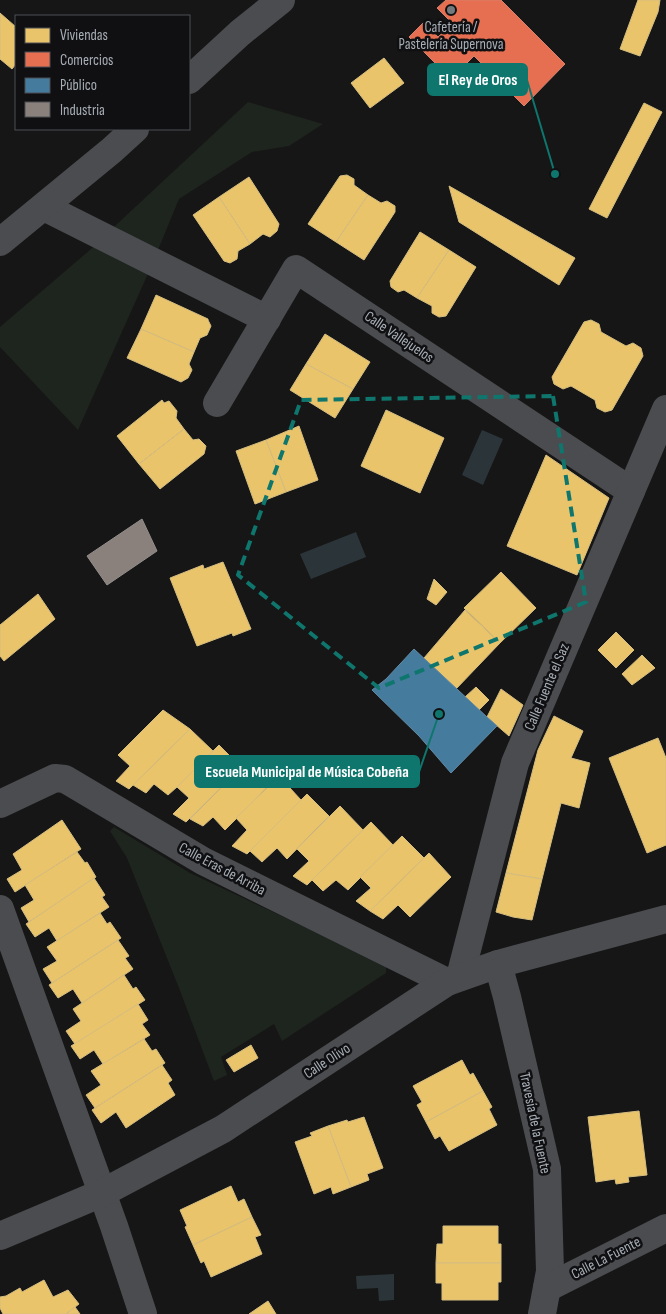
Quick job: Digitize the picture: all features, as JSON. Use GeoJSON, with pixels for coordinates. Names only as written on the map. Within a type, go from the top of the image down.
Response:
{"type":"FeatureCollection","features":[{"type":"Feature","properties":{"kind":"street"},"geometry":{"type":"LineString","coordinates":[[190,79],[272,5]]}},
{"type":"Feature","properties":{"kind":"street"},"geometry":{"type":"LineString","coordinates":[[0,242],[134,130]]}},
{"type":"Feature","properties":{"kind":"street"},"geometry":{"type":"LineString","coordinates":[[44,207],[267,319]]}},
{"type":"Feature","properties":{"kind":"street","name":"Calle Vallejuelos"},"geometry":{"type":"LineString","coordinates":[[217,403],[296,269],[631,491]]}},
{"type":"Feature","properties":{"kind":"street","name":"Calle Fuente el Saz"},"geometry":{"type":"LineString","coordinates":[[454,979],[514,763],[666,408]]}},
{"type":"Feature","properties":{"kind":"street","name":"Calle Eras de Arriba"},"geometry":{"type":"LineString","coordinates":[[0,804],[55,778],[65,779],[203,861],[454,979]]}},
{"type":"Feature","properties":{"kind":"street"},"geometry":{"type":"LineString","coordinates":[[0,909],[114,1226],[143,1314]]}},
{"type":"Feature","properties":{"kind":"street","name":"Calle Olivo"},"geometry":{"type":"LineString","coordinates":[[0,1236],[102,1193],[222,1129],[454,979],[498,964],[666,919]]}},
{"type":"Feature","properties":{"kind":"street","name":"Travesía de la Fuente"},"geometry":{"type":"LineString","coordinates":[[498,964],[546,1169],[550,1271],[544,1301]]}},
{"type":"Feature","properties":{"kind":"street","name":"Calle La Fuente"},"geometry":{"type":"LineString","coordinates":[[544,1301],[666,1228]]}},
{"type":"Feature","properties":{"kind":"highlighted area"},"geometry":{"type":"Polygon","coordinates":[[[553,396],[586,602],[379,688],[238,575],[301,400],[553,396]]]}},
{"type":"Feature","properties":{"kind":"shaded area"},"geometry":{"type":"Polygon","coordinates":[[[248,102],[323,124],[289,146],[252,152],[179,199],[151,267],[78,430],[0,347],[0,327],[91,249],[248,102]]]}},
{"type":"Feature","properties":{"kind":"shaded area"},"geometry":{"type":"Polygon","coordinates":[[[482,430],[503,439],[483,485],[462,475],[482,430]]]}},
{"type":"Feature","properties":{"kind":"shaded area"},"geometry":{"type":"Polygon","coordinates":[[[356,532],[366,557],[311,579],[300,554],[356,532]]]}},
{"type":"Feature","properties":{"kind":"shaded area"},"geometry":{"type":"Polygon","coordinates":[[[114,827],[190,873],[384,964],[386,973],[282,1041],[274,1024],[221,1057],[227,1075],[214,1081],[127,858],[110,831],[114,827]]]}},
{"type":"Feature","properties":{"kind":"shaded area"},"geometry":{"type":"Polygon","coordinates":[[[394,1274],[394,1300],[379,1301],[378,1288],[357,1289],[356,1276],[394,1274]]]}},
{"type":"Feature","properties":{"kind":"building: Viviendas"},"geometry":{"type":"Polygon","coordinates":[[[638,0],[660,0],[658,12],[640,56],[620,49],[638,0]]]}},
{"type":"Feature","properties":{"kind":"building: Viviendas"},"geometry":{"type":"Polygon","coordinates":[[[0,13],[15,26],[15,65],[12,69],[0,59],[0,13]]]}},
{"type":"Feature","properties":{"kind":"building: Viviendas"},"geometry":{"type":"Polygon","coordinates":[[[384,58],[404,83],[370,108],[351,83],[384,58]]]}},
{"type":"Feature","properties":{"kind":"building: Viviendas"},"geometry":{"type":"Polygon","coordinates":[[[644,103],[662,112],[607,218],[589,209],[644,103]]]}},
{"type":"Feature","properties":{"kind":"building: Viviendas"},"geometry":{"type":"Polygon","coordinates":[[[347,175],[354,179],[354,185],[368,195],[336,242],[308,224],[340,176],[347,175]]]}},
{"type":"Feature","properties":{"kind":"building: Viviendas"},"geometry":{"type":"Polygon","coordinates":[[[249,177],[279,224],[277,231],[270,237],[263,234],[250,244],[219,197],[249,177]]]}},
{"type":"Feature","properties":{"kind":"building: Viviendas"},"geometry":{"type":"Polygon","coordinates":[[[449,186],[575,258],[559,285],[459,222],[449,186]]]}},
{"type":"Feature","properties":{"kind":"building: Viviendas"},"geometry":{"type":"Polygon","coordinates":[[[368,195],[381,203],[387,201],[395,206],[395,212],[364,260],[336,242],[368,195]]]}},
{"type":"Feature","properties":{"kind":"building: Viviendas"},"geometry":{"type":"Polygon","coordinates":[[[219,197],[250,244],[238,251],[237,259],[230,263],[224,261],[193,215],[219,197]]]}},
{"type":"Feature","properties":{"kind":"building: Viviendas"},"geometry":{"type":"Polygon","coordinates":[[[420,232],[449,250],[417,298],[404,290],[398,292],[391,287],[390,281],[420,232]]]}},
{"type":"Feature","properties":{"kind":"building: Viviendas"},"geometry":{"type":"Polygon","coordinates":[[[449,250],[476,267],[446,316],[439,317],[432,313],[432,306],[417,298],[449,250]]]}},
{"type":"Feature","properties":{"kind":"building: Viviendas"},"geometry":{"type":"Polygon","coordinates":[[[156,295],[208,319],[211,326],[207,335],[200,338],[194,352],[141,329],[156,295]]]}},
{"type":"Feature","properties":{"kind":"building: Viviendas"},"geometry":{"type":"Polygon","coordinates":[[[591,320],[599,324],[601,332],[626,346],[633,343],[641,348],[643,356],[612,410],[605,412],[597,408],[595,400],[571,386],[563,389],[554,384],[552,377],[584,322],[591,320]]]}},
{"type":"Feature","properties":{"kind":"building: Viviendas"},"geometry":{"type":"Polygon","coordinates":[[[141,329],[194,352],[189,364],[192,370],[188,378],[181,382],[127,358],[141,329]]]}},
{"type":"Feature","properties":{"kind":"building: Viviendas"},"geometry":{"type":"Polygon","coordinates":[[[325,334],[370,362],[353,389],[306,364],[325,334]]]}},
{"type":"Feature","properties":{"kind":"building: Viviendas"},"geometry":{"type":"Polygon","coordinates":[[[306,364],[353,389],[335,418],[290,390],[306,364]]]}},
{"type":"Feature","properties":{"kind":"building: Viviendas"},"geometry":{"type":"Polygon","coordinates":[[[162,400],[164,403],[169,401],[177,411],[176,418],[184,429],[139,464],[117,436],[162,400]]]}},
{"type":"Feature","properties":{"kind":"building: Viviendas"},"geometry":{"type":"Polygon","coordinates":[[[386,410],[444,438],[420,493],[361,466],[386,410]]]}},
{"type":"Feature","properties":{"kind":"building: Viviendas"},"geometry":{"type":"Polygon","coordinates":[[[299,426],[318,480],[286,492],[266,440],[299,426]]]}},
{"type":"Feature","properties":{"kind":"building: Viviendas"},"geometry":{"type":"Polygon","coordinates":[[[184,429],[193,440],[199,439],[206,446],[204,454],[160,489],[139,464],[184,429]]]}},
{"type":"Feature","properties":{"kind":"building: Viviendas"},"geometry":{"type":"Polygon","coordinates":[[[266,440],[286,492],[255,504],[236,451],[266,440]]]}},
{"type":"Feature","properties":{"kind":"building: Viviendas"},"geometry":{"type":"Polygon","coordinates":[[[546,455],[609,498],[577,575],[507,546],[546,455]]]}},
{"type":"Feature","properties":{"kind":"building: Viviendas"},"geometry":{"type":"Polygon","coordinates":[[[223,562],[251,629],[233,636],[232,633],[197,646],[170,578],[203,565],[204,569],[223,562]]]}},
{"type":"Feature","properties":{"kind":"building: Viviendas"},"geometry":{"type":"Polygon","coordinates":[[[501,572],[536,608],[500,643],[464,608],[501,572]]]}},
{"type":"Feature","properties":{"kind":"building: Viviendas"},"geometry":{"type":"Polygon","coordinates":[[[434,579],[447,592],[436,605],[427,599],[434,579]]]}},
{"type":"Feature","properties":{"kind":"building: Viviendas"},"geometry":{"type":"Polygon","coordinates":[[[38,594],[55,619],[4,661],[0,656],[0,625],[38,594]]]}},
{"type":"Feature","properties":{"kind":"building: Viviendas"},"geometry":{"type":"Polygon","coordinates":[[[465,610],[500,643],[456,689],[424,658],[465,610]]]}},
{"type":"Feature","properties":{"kind":"building: Viviendas"},"geometry":{"type":"Polygon","coordinates":[[[616,632],[634,650],[616,668],[598,650],[616,632]]]}},
{"type":"Feature","properties":{"kind":"building: Viviendas"},"geometry":{"type":"Polygon","coordinates":[[[642,655],[655,668],[632,685],[622,674],[642,655]]]}},
{"type":"Feature","properties":{"kind":"building: Viviendas"},"geometry":{"type":"Polygon","coordinates":[[[476,687],[489,700],[479,710],[465,697],[476,687]]]}},
{"type":"Feature","properties":{"kind":"building: Viviendas"},"geometry":{"type":"Polygon","coordinates":[[[501,689],[523,705],[509,736],[487,717],[501,689]]]}},
{"type":"Feature","properties":{"kind":"building: Viviendas"},"geometry":{"type":"Polygon","coordinates":[[[163,710],[190,729],[129,789],[116,781],[130,766],[118,755],[163,710]]]}},
{"type":"Feature","properties":{"kind":"building: Viviendas"},"geometry":{"type":"Polygon","coordinates":[[[554,716],[583,731],[571,758],[590,763],[579,808],[561,803],[542,879],[506,873],[538,750],[554,716]]]}},
{"type":"Feature","properties":{"kind":"building: Viviendas"},"geometry":{"type":"Polygon","coordinates":[[[190,729],[213,751],[177,787],[168,795],[154,784],[146,793],[133,785],[190,729]]]}},
{"type":"Feature","properties":{"kind":"building: Viviendas"},"geometry":{"type":"Polygon","coordinates":[[[658,738],[666,758],[666,845],[647,853],[609,758],[658,738]]]}},
{"type":"Feature","properties":{"kind":"building: Viviendas"},"geometry":{"type":"Polygon","coordinates":[[[219,745],[241,767],[186,822],[173,814],[189,798],[177,787],[219,745]]]}},
{"type":"Feature","properties":{"kind":"building: Viviendas"},"geometry":{"type":"Polygon","coordinates":[[[245,763],[268,786],[254,801],[225,830],[213,817],[203,826],[190,819],[245,763]]]}},
{"type":"Feature","properties":{"kind":"building: Viviendas"},"geometry":{"type":"Polygon","coordinates":[[[279,776],[301,800],[247,854],[232,846],[247,830],[236,818],[279,776]]]}},
{"type":"Feature","properties":{"kind":"building: Viviendas"},"geometry":{"type":"Polygon","coordinates":[[[307,794],[329,816],[287,859],[277,848],[262,862],[250,851],[307,794]]]}},
{"type":"Feature","properties":{"kind":"building: Viviendas"},"geometry":{"type":"Polygon","coordinates":[[[340,806],[363,830],[307,885],[293,876],[309,861],[297,849],[340,806]]]}},
{"type":"Feature","properties":{"kind":"building: Viviendas"},"geometry":{"type":"Polygon","coordinates":[[[62,820],[81,849],[15,892],[7,879],[22,870],[13,854],[62,820]]]}},
{"type":"Feature","properties":{"kind":"building: Viviendas"},"geometry":{"type":"Polygon","coordinates":[[[371,822],[393,845],[348,890],[336,880],[323,891],[312,880],[371,822]]]}},
{"type":"Feature","properties":{"kind":"building: Viviendas"},"geometry":{"type":"Polygon","coordinates":[[[402,836],[424,858],[370,911],[356,901],[371,888],[360,877],[402,836]]]}},
{"type":"Feature","properties":{"kind":"building: Viviendas"},"geometry":{"type":"Polygon","coordinates":[[[77,852],[85,863],[87,862],[96,877],[29,922],[21,908],[34,900],[25,885],[77,852]]]}},
{"type":"Feature","properties":{"kind":"building: Viviendas"},"geometry":{"type":"Polygon","coordinates":[[[429,853],[451,877],[410,917],[398,905],[383,919],[370,911],[429,853]]]}},
{"type":"Feature","properties":{"kind":"building: Viviendas"},"geometry":{"type":"Polygon","coordinates":[[[506,873],[542,879],[532,920],[496,912],[506,873]]]}},
{"type":"Feature","properties":{"kind":"building: Viviendas"},"geometry":{"type":"Polygon","coordinates":[[[94,878],[105,895],[102,897],[109,907],[57,941],[49,928],[35,937],[26,924],[94,878]]]}},
{"type":"Feature","properties":{"kind":"building: Viviendas"},"geometry":{"type":"Polygon","coordinates":[[[100,913],[107,924],[110,922],[121,938],[52,983],[43,969],[57,961],[47,947],[100,913]]]}},
{"type":"Feature","properties":{"kind":"building: Viviendas"},"geometry":{"type":"Polygon","coordinates":[[[118,940],[129,956],[125,958],[133,969],[82,1003],[73,989],[58,998],[49,985],[118,940]]]}},
{"type":"Feature","properties":{"kind":"building: Viviendas"},"geometry":{"type":"Polygon","coordinates":[[[124,975],[133,989],[136,987],[145,1000],[75,1044],[66,1031],[81,1021],[73,1009],[124,975]]]}},
{"type":"Feature","properties":{"kind":"building: Viviendas"},"geometry":{"type":"Polygon","coordinates":[[[138,1004],[148,1020],[142,1024],[150,1035],[103,1064],[94,1050],[80,1059],[71,1046],[138,1004]]]}},
{"type":"Feature","properties":{"kind":"building: Viviendas"},"geometry":{"type":"Polygon","coordinates":[[[144,1039],[152,1051],[156,1049],[165,1063],[95,1108],[86,1095],[101,1085],[91,1071],[144,1039]]]}},
{"type":"Feature","properties":{"kind":"building: Viviendas"},"geometry":{"type":"Polygon","coordinates":[[[251,1045],[258,1058],[234,1072],[226,1060],[251,1045]]]}},
{"type":"Feature","properties":{"kind":"building: Viviendas"},"geometry":{"type":"Polygon","coordinates":[[[462,1060],[470,1075],[473,1073],[483,1091],[426,1122],[417,1105],[422,1102],[413,1086],[462,1060]]]}},
{"type":"Feature","properties":{"kind":"building: Viviendas"},"geometry":{"type":"Polygon","coordinates":[[[162,1065],[172,1080],[168,1083],[175,1095],[126,1128],[116,1112],[101,1123],[92,1110],[162,1065]]]}},
{"type":"Feature","properties":{"kind":"building: Viviendas"},"geometry":{"type":"Polygon","coordinates":[[[483,1091],[492,1107],[489,1109],[497,1125],[449,1151],[440,1136],[435,1139],[426,1122],[483,1091]]]}},
{"type":"Feature","properties":{"kind":"building: Viviendas"},"geometry":{"type":"Polygon","coordinates":[[[639,1111],[647,1175],[628,1177],[629,1182],[616,1184],[615,1179],[596,1182],[588,1117],[639,1111]]]}},
{"type":"Feature","properties":{"kind":"building: Viviendas"},"geometry":{"type":"Polygon","coordinates":[[[364,1117],[383,1168],[367,1174],[369,1180],[351,1187],[328,1126],[364,1117]]]}},
{"type":"Feature","properties":{"kind":"building: Viviendas"},"geometry":{"type":"Polygon","coordinates":[[[328,1126],[351,1187],[333,1194],[331,1187],[314,1194],[295,1142],[312,1136],[310,1133],[328,1126]]]}},
{"type":"Feature","properties":{"kind":"building: Viviendas"},"geometry":{"type":"Polygon","coordinates":[[[231,1186],[238,1202],[244,1199],[252,1217],[193,1245],[180,1210],[231,1186]]]}},
{"type":"Feature","properties":{"kind":"building: Viviendas"},"geometry":{"type":"Polygon","coordinates":[[[252,1217],[261,1235],[255,1237],[262,1254],[211,1277],[204,1261],[201,1263],[193,1245],[252,1217]]]}},
{"type":"Feature","properties":{"kind":"building: Viviendas"},"geometry":{"type":"Polygon","coordinates":[[[443,1226],[498,1226],[498,1244],[501,1244],[501,1263],[436,1263],[437,1244],[443,1244],[443,1226]]]}},
{"type":"Feature","properties":{"kind":"building: Viviendas"},"geometry":{"type":"Polygon","coordinates":[[[436,1263],[501,1263],[501,1282],[498,1282],[498,1300],[442,1300],[442,1283],[436,1283],[436,1263]]]}},
{"type":"Feature","properties":{"kind":"building: Viviendas"},"geometry":{"type":"Polygon","coordinates":[[[44,1280],[53,1297],[68,1290],[79,1304],[66,1314],[3,1314],[0,1308],[0,1297],[6,1296],[20,1288],[22,1292],[44,1280]]]}},
{"type":"Feature","properties":{"kind":"building: Viviendas"},"geometry":{"type":"Polygon","coordinates":[[[268,1301],[276,1314],[249,1314],[268,1301]]]}},
{"type":"Feature","properties":{"kind":"building: Viviendas"},"geometry":{"type":"Polygon","coordinates":[[[75,1307],[80,1314],[66,1314],[75,1307]]]}},
{"type":"Feature","properties":{"kind":"building: Comercios"},"geometry":{"type":"Polygon","coordinates":[[[446,0],[501,0],[565,64],[524,106],[474,56],[451,79],[409,37],[424,22],[438,37],[452,23],[437,8],[446,0]]]}},
{"type":"Feature","properties":{"kind":"building: Público"},"geometry":{"type":"Polygon","coordinates":[[[414,649],[497,726],[451,773],[419,736],[372,690],[386,679],[414,649]]]}},
{"type":"Feature","properties":{"kind":"building: Industria"},"geometry":{"type":"Polygon","coordinates":[[[142,519],[157,551],[107,585],[87,556],[142,519]]]}},
{"type":"Feature","properties":{"kind":"place","name":"Cafetería / Pastelería Supernova"},"geometry":{"type":"Point","coordinates":[451,10]}},
{"type":"Feature","properties":{"kind":"place","name":"El Rey de Oros"},"geometry":{"type":"Point","coordinates":[555,174]}},
{"type":"Feature","properties":{"kind":"place","name":"Escuela Municipal de Música Cobeña"},"geometry":{"type":"Point","coordinates":[439,714]}}]}
